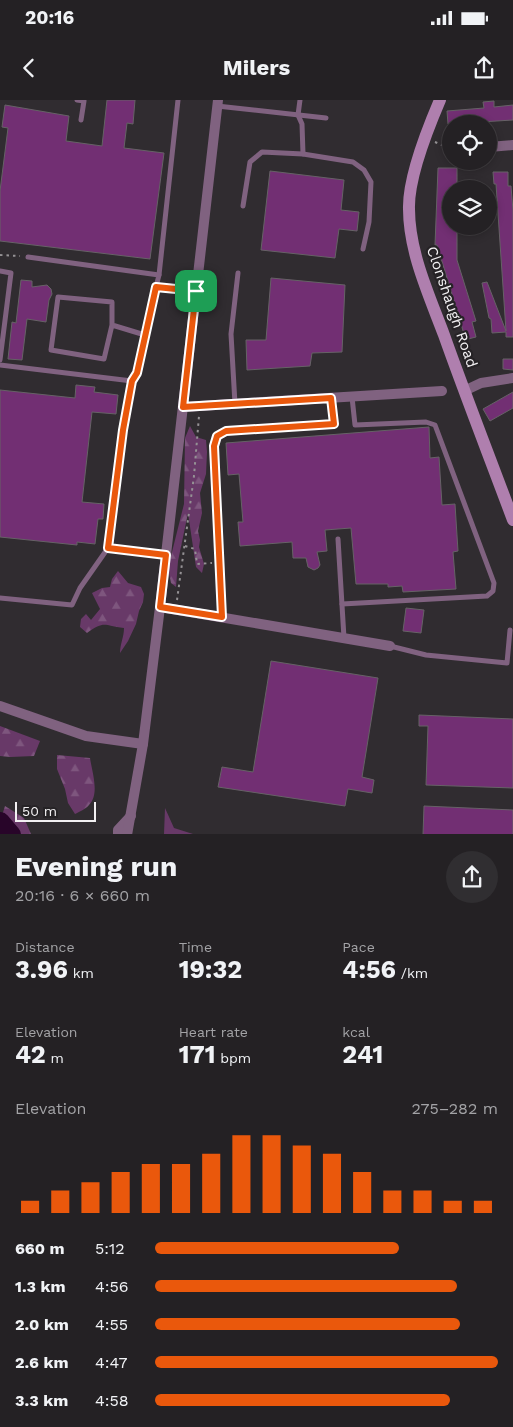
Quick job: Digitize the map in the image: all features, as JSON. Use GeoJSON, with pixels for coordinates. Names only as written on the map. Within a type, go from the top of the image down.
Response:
{"type":"FeatureCollection","features":[{"type":"Feature","properties":{"kind":"street","name":"Clonshaugh Road"},"geometry":{"type":"LineString","coordinates":[[440,100],[413,179],[409,207],[411,234],[423,280],[513,520]]}},
{"type":"Feature","properties":{"kind":"street"},"geometry":{"type":"LineString","coordinates":[[127,834],[132,815],[143,744],[218,103]]}},
{"type":"Feature","properties":{"kind":"street"},"geometry":{"type":"LineString","coordinates":[[497,146],[513,145]]}},
{"type":"Feature","properties":{"kind":"street"},"geometry":{"type":"LineString","coordinates":[[464,391],[481,383],[513,378]]}},
{"type":"Feature","properties":{"kind":"street"},"geometry":{"type":"LineString","coordinates":[[183,407],[442,391]]}},
{"type":"Feature","properties":{"kind":"street"},"geometry":{"type":"LineString","coordinates":[[160,607],[390,646]]}},
{"type":"Feature","properties":{"kind":"street"},"geometry":{"type":"LineString","coordinates":[[0,706],[86,736],[143,744]]}},
{"type":"Feature","properties":{"kind":"street"},"geometry":{"type":"LineString","coordinates":[[118,834],[118,830],[132,815]]}},
{"type":"Feature","properties":{"kind":"street"},"geometry":{"type":"LineString","coordinates":[[132,815],[135,834]]}},
{"type":"Feature","properties":{"kind":"lane"},"geometry":{"type":"LineString","coordinates":[[77,100],[84,101],[81,120]]}},
{"type":"Feature","properties":{"kind":"lane"},"geometry":{"type":"LineString","coordinates":[[0,598],[72,605],[80,588],[108,548],[123,430],[132,381],[137,373],[158,275],[178,100]]}},
{"type":"Feature","properties":{"kind":"lane"},"geometry":{"type":"LineString","coordinates":[[300,100],[298,115],[302,124],[303,154]]}},
{"type":"Feature","properties":{"kind":"lane"},"geometry":{"type":"LineString","coordinates":[[218,103],[326,118]]}},
{"type":"Feature","properties":{"kind":"lane"},"geometry":{"type":"LineString","coordinates":[[244,206],[250,162],[262,152],[303,154],[353,162],[364,170],[371,182],[369,222],[363,249]]}},
{"type":"Feature","properties":{"kind":"lane"},"geometry":{"type":"LineString","coordinates":[[28,257],[158,275]]}},
{"type":"Feature","properties":{"kind":"lane"},"geometry":{"type":"LineString","coordinates":[[0,271],[11,273],[0,360]]}},
{"type":"Feature","properties":{"kind":"lane"},"geometry":{"type":"LineString","coordinates":[[234,404],[232,334],[238,273]]}},
{"type":"Feature","properties":{"kind":"lane"},"geometry":{"type":"LineString","coordinates":[[156,287],[196,291]]}},
{"type":"Feature","properties":{"kind":"lane"},"geometry":{"type":"LineString","coordinates":[[58,297],[112,302],[112,325],[104,359],[50,350],[58,297]]}},
{"type":"Feature","properties":{"kind":"lane"},"geometry":{"type":"LineString","coordinates":[[0,300],[7,301]]}},
{"type":"Feature","properties":{"kind":"lane"},"geometry":{"type":"LineString","coordinates":[[112,325],[145,335]]}},
{"type":"Feature","properties":{"kind":"lane"},"geometry":{"type":"LineString","coordinates":[[0,365],[132,381]]}},
{"type":"Feature","properties":{"kind":"lane"},"geometry":{"type":"LineString","coordinates":[[342,604],[487,596],[493,591],[494,584],[436,426],[426,422],[355,425],[352,397]]}},
{"type":"Feature","properties":{"kind":"lane"},"geometry":{"type":"LineString","coordinates":[[222,617],[214,446],[217,436],[226,431],[334,424]]}},
{"type":"Feature","properties":{"kind":"lane"},"geometry":{"type":"LineString","coordinates":[[338,539],[344,638]]}},
{"type":"Feature","properties":{"kind":"lane"},"geometry":{"type":"LineString","coordinates":[[108,548],[166,555]]}},
{"type":"Feature","properties":{"kind":"lane"},"geometry":{"type":"LineString","coordinates":[[390,646],[426,655],[507,663],[510,630]]}},
{"type":"Feature","properties":{"kind":"path"},"geometry":{"type":"LineString","coordinates":[[426,138],[442,145]]}},
{"type":"Feature","properties":{"kind":"path"},"geometry":{"type":"LineString","coordinates":[[0,255],[28,257]]}},
{"type":"Feature","properties":{"kind":"path"},"geometry":{"type":"LineString","coordinates":[[331,398],[334,424]]}},
{"type":"Feature","properties":{"kind":"path"},"geometry":{"type":"LineString","coordinates":[[176,609],[194,476],[200,406]]}},
{"type":"Feature","properties":{"kind":"path"},"geometry":{"type":"LineString","coordinates":[[184,546],[195,549],[198,564],[219,563]]}},
{"type":"Feature","properties":{"kind":"green space"},"geometry":{"type":"Polygon","coordinates":[[[190,426],[196,437],[206,440],[206,474],[200,493],[202,513],[198,531],[199,547],[204,564],[202,573],[196,567],[188,513],[178,561],[176,587],[171,583],[168,568],[184,504],[185,438],[190,426]]]}},
{"type":"Feature","properties":{"kind":"green space"},"geometry":{"type":"Polygon","coordinates":[[[118,571],[128,583],[141,587],[144,594],[136,624],[120,653],[124,628],[101,625],[87,633],[80,627],[81,619],[86,614],[91,620],[100,609],[92,593],[102,588],[110,587],[112,579],[118,571]]]}},
{"type":"Feature","properties":{"kind":"green space"},"geometry":{"type":"Polygon","coordinates":[[[0,726],[40,741],[34,756],[0,756],[0,726]]]}},
{"type":"Feature","properties":{"kind":"green space"},"geometry":{"type":"Polygon","coordinates":[[[57,755],[90,758],[95,789],[94,795],[88,806],[75,814],[68,803],[57,769],[57,755]]]}},
{"type":"Feature","properties":{"kind":"green space"},"geometry":{"type":"Polygon","coordinates":[[[5,806],[24,818],[31,834],[11,834],[0,822],[5,806]]]}},
{"type":"Feature","properties":{"kind":"green space"},"geometry":{"type":"Polygon","coordinates":[[[165,808],[174,828],[193,834],[164,834],[165,808]]]}},
{"type":"Feature","properties":{"kind":"building"},"geometry":{"type":"Polygon","coordinates":[[[107,100],[135,100],[133,124],[127,123],[124,148],[164,153],[150,259],[0,241],[0,191],[8,128],[2,127],[5,105],[69,116],[66,141],[102,146],[107,100]]]}},
{"type":"Feature","properties":{"kind":"building"},"geometry":{"type":"Polygon","coordinates":[[[494,101],[494,107],[513,105],[513,120],[497,121],[497,115],[447,115],[447,111],[484,108],[483,102],[494,101]]]}},
{"type":"Feature","properties":{"kind":"building"},"geometry":{"type":"Polygon","coordinates":[[[438,168],[442,168],[442,170],[457,170],[457,180],[442,180],[442,235],[457,235],[457,260],[476,321],[472,322],[476,337],[468,339],[467,333],[464,334],[437,245],[435,245],[438,168]]]}},
{"type":"Feature","properties":{"kind":"building"},"geometry":{"type":"Polygon","coordinates":[[[270,171],[344,180],[341,210],[359,212],[357,231],[339,229],[335,258],[261,250],[270,171]]]}},
{"type":"Feature","properties":{"kind":"building"},"geometry":{"type":"Polygon","coordinates":[[[493,172],[508,172],[508,186],[511,186],[513,211],[513,337],[506,337],[506,332],[492,333],[491,319],[489,318],[482,283],[487,282],[506,331],[497,180],[494,180],[493,172]]]}},
{"type":"Feature","properties":{"kind":"building"},"geometry":{"type":"Polygon","coordinates":[[[271,278],[345,285],[342,352],[312,353],[310,366],[247,370],[246,340],[266,340],[271,278]]]}},
{"type":"Feature","properties":{"kind":"building"},"geometry":{"type":"Polygon","coordinates":[[[21,280],[32,281],[32,287],[47,285],[51,289],[52,294],[49,300],[46,322],[27,319],[22,360],[8,359],[12,322],[16,323],[21,280]]]}},
{"type":"Feature","properties":{"kind":"building"},"geometry":{"type":"Polygon","coordinates":[[[503,359],[513,359],[513,370],[503,369],[503,359]]]}},
{"type":"Feature","properties":{"kind":"building"},"geometry":{"type":"Polygon","coordinates":[[[76,385],[95,387],[94,392],[118,395],[116,414],[92,412],[82,502],[104,504],[103,519],[98,519],[95,544],[77,542],[77,545],[0,537],[0,390],[75,398],[76,385]]]}},
{"type":"Feature","properties":{"kind":"building"},"geometry":{"type":"Polygon","coordinates":[[[513,392],[513,408],[490,421],[483,409],[513,392]]]}},
{"type":"Feature","properties":{"kind":"building"},"geometry":{"type":"Polygon","coordinates":[[[429,427],[430,458],[439,457],[442,505],[455,504],[458,551],[453,552],[456,589],[403,592],[402,586],[388,587],[388,584],[356,584],[351,528],[325,530],[327,551],[317,552],[320,565],[314,570],[308,567],[306,558],[293,558],[292,542],[240,546],[238,522],[243,522],[239,474],[228,475],[226,443],[429,427]]]}},
{"type":"Feature","properties":{"kind":"building"},"geometry":{"type":"Polygon","coordinates":[[[406,608],[424,610],[421,633],[403,631],[406,608]]]}},
{"type":"Feature","properties":{"kind":"building"},"geometry":{"type":"Polygon","coordinates":[[[271,661],[378,678],[362,777],[374,780],[372,793],[348,789],[345,806],[218,787],[222,767],[253,772],[271,661]]]}},
{"type":"Feature","properties":{"kind":"building"},"geometry":{"type":"Polygon","coordinates":[[[419,715],[513,719],[513,788],[426,785],[428,726],[419,726],[419,715]]]}},
{"type":"Feature","properties":{"kind":"building"},"geometry":{"type":"Polygon","coordinates":[[[424,806],[513,810],[513,834],[423,834],[424,806]]]}},
{"type":"Feature","properties":{"kind":"waterway"},"geometry":{"type":"LineString","coordinates":[[0,822],[10,834]]}},
{"type":"Feature","properties":{"kind":"route"},"geometry":{"type":"LineString","coordinates":[[156,287],[196,291],[183,407],[331,398],[334,424],[226,431],[217,436],[214,446],[222,617],[160,607],[166,555],[108,548],[123,430],[132,381],[137,373],[156,287]]}}]}
